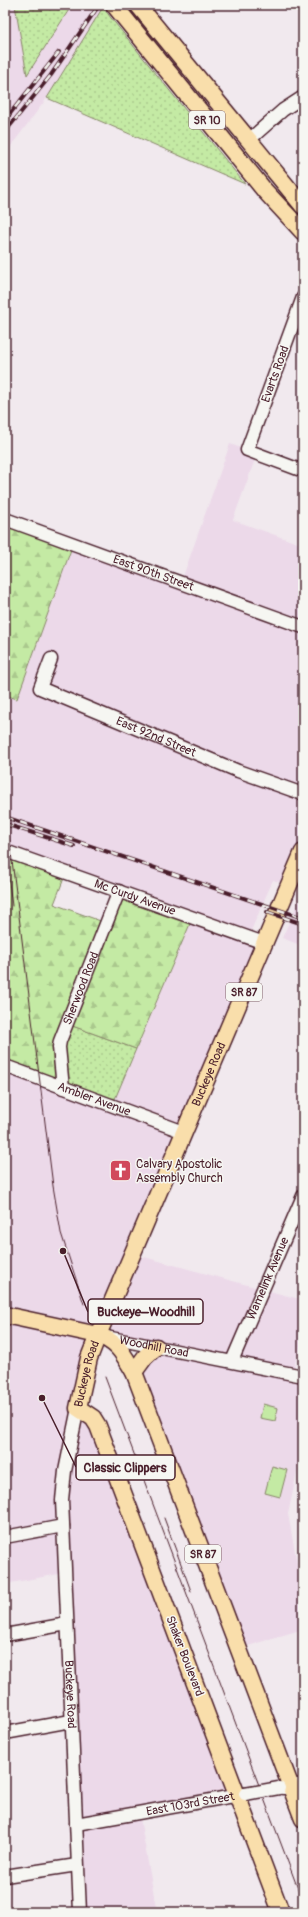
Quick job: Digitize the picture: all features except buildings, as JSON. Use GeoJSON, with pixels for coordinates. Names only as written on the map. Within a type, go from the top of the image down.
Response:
{"type":"FeatureCollection","features":[{"type":"Feature","properties":{"kind":"main road","name":"SR 10"},"geometry":{"type":"LineString","coordinates":[[114,5],[265,191],[303,232]]}},
{"type":"Feature","properties":{"kind":"main road","name":"SR 10"},"geometry":{"type":"LineString","coordinates":[[138,5],[303,206]]}},
{"type":"Feature","properties":{"kind":"main road","name":"Buckeye Road"},"geometry":{"type":"LineString","coordinates":[[78,1408],[89,1358],[98,1335],[303,852]]}},
{"type":"Feature","properties":{"kind":"main road","name":"Woodhill Road"},"geometry":{"type":"LineString","coordinates":[[5,1315],[98,1335]]}},
{"type":"Feature","properties":{"kind":"main road","name":"SR 87"},"geometry":{"type":"LineString","coordinates":[[98,1335],[118,1346],[134,1372],[303,1819]]}},
{"type":"Feature","properties":{"kind":"main road"},"geometry":{"type":"LineString","coordinates":[[134,1372],[141,1362],[156,1347]]}},
{"type":"Feature","properties":{"kind":"main road","name":"Shaker Boulevard"},"geometry":{"type":"LineString","coordinates":[[78,1408],[93,1418],[98,1426],[241,1795],[281,1912]]}},
{"type":"Feature","properties":{"kind":"street"},"geometry":{"type":"LineString","coordinates":[[249,140],[283,110],[303,97]]}},
{"type":"Feature","properties":{"kind":"street","name":"Evarts Road"},"geometry":{"type":"LineString","coordinates":[[303,297],[247,450],[303,471]]}},
{"type":"Feature","properties":{"kind":"street","name":"East 90th Street"},"geometry":{"type":"LineString","coordinates":[[5,519],[303,626]]}},
{"type":"Feature","properties":{"kind":"street","name":"East 92nd Street"},"geometry":{"type":"LineString","coordinates":[[51,659],[40,688],[238,771],[303,794]]}},
{"type":"Feature","properties":{"kind":"street","name":"Mc Curdy Avenue"},"geometry":{"type":"LineString","coordinates":[[5,851],[264,942]]}},
{"type":"Feature","properties":{"kind":"street","name":"Sherwood Road"},"geometry":{"type":"LineString","coordinates":[[63,1088],[59,1047],[60,1041],[119,891]]}},
{"type":"Feature","properties":{"kind":"street","name":"Ambler Avenue"},"geometry":{"type":"LineString","coordinates":[[5,1066],[184,1132]]}},
{"type":"Feature","properties":{"kind":"street","name":"Wamelink Avenue"},"geometry":{"type":"LineString","coordinates":[[232,1361],[303,1196]]}},
{"type":"Feature","properties":{"kind":"street","name":"Woodhill Road"},"geometry":{"type":"LineString","coordinates":[[98,1335],[303,1376]]}},
{"type":"Feature","properties":{"kind":"street","name":"Buckeye Road"},"geometry":{"type":"LineString","coordinates":[[78,1408],[65,1471],[62,1500],[80,1912]]}},
{"type":"Feature","properties":{"kind":"street"},"geometry":{"type":"LineString","coordinates":[[5,1537],[63,1526]]}},
{"type":"Feature","properties":{"kind":"street"},"geometry":{"type":"LineString","coordinates":[[5,1635],[67,1624]]}},
{"type":"Feature","properties":{"kind":"street"},"geometry":{"type":"LineString","coordinates":[[5,1733],[71,1721]]}},
{"type":"Feature","properties":{"kind":"street","name":"East 103rd Street"},"geometry":{"type":"LineString","coordinates":[[76,1824],[291,1786]]}},
{"type":"Feature","properties":{"kind":"street"},"geometry":{"type":"LineString","coordinates":[[5,1876],[78,1865]]}},
{"type":"Feature","properties":{"kind":"shaded area"},"geometry":{"type":"Polygon","coordinates":[[[5,5],[15,5],[27,74],[72,5],[105,5],[47,98],[5,154],[5,5]]]}},
{"type":"Feature","properties":{"kind":"shaded area"},"geometry":{"type":"Polygon","coordinates":[[[230,444],[257,454],[233,520],[303,545],[303,852],[289,885],[273,880],[250,933],[5,844],[5,695],[17,699],[73,544],[181,582],[230,444]]]}},
{"type":"Feature","properties":{"kind":"shaded area"},"geometry":{"type":"Polygon","coordinates":[[[299,900],[303,901],[303,946],[282,938],[299,900]]]}},
{"type":"Feature","properties":{"kind":"shaded area"},"geometry":{"type":"Polygon","coordinates":[[[193,917],[264,943],[133,1254],[303,1300],[303,1337],[292,1373],[303,1376],[303,1444],[288,1514],[303,1596],[303,1629],[238,1649],[134,1372],[156,1347],[98,1335],[78,1408],[89,1415],[237,1795],[139,1813],[157,1912],[80,1912],[64,1573],[5,1584],[5,1066],[112,1106],[193,917]]]}},
{"type":"Feature","properties":{"kind":"green space"},"geometry":{"type":"Polygon","coordinates":[[[15,5],[72,5],[27,75],[15,5]]]}},
{"type":"Feature","properties":{"kind":"green space"},"geometry":{"type":"Polygon","coordinates":[[[103,7],[111,18],[245,184],[47,98],[103,7]]]}},
{"type":"Feature","properties":{"kind":"green space"},"geometry":{"type":"Polygon","coordinates":[[[5,519],[73,544],[17,699],[5,695],[5,519]]]}},
{"type":"Feature","properties":{"kind":"green space"},"geometry":{"type":"Polygon","coordinates":[[[5,851],[66,873],[54,904],[106,923],[119,891],[193,917],[136,1049],[67,1024],[60,1041],[63,1088],[5,1066],[5,851]]]}},
{"type":"Feature","properties":{"kind":"green space"},"geometry":{"type":"Polygon","coordinates":[[[67,1024],[136,1049],[112,1106],[63,1088],[59,1047],[67,1024]]]}},
{"type":"Feature","properties":{"kind":"green space"},"geometry":{"type":"Polygon","coordinates":[[[263,1404],[278,1408],[275,1421],[260,1418],[263,1404]]]}},
{"type":"Feature","properties":{"kind":"green space"},"geometry":{"type":"Polygon","coordinates":[[[272,1466],[287,1470],[280,1497],[265,1493],[272,1466]]]}},
{"type":"Feature","properties":{"kind":"tram line"},"geometry":{"type":"LineString","coordinates":[[5,805],[53,1186],[61,1233],[84,1304]]}},
{"type":"Feature","properties":{"kind":"tram line"},"geometry":{"type":"LineString","coordinates":[[5,850],[12,906]]}},
{"type":"Feature","properties":{"kind":"tram line"},"geometry":{"type":"LineString","coordinates":[[105,1377],[303,1902]]}},
{"type":"Feature","properties":{"kind":"tram line"},"geometry":{"type":"LineString","coordinates":[[164,1518],[191,1591]]}},
{"type":"Feature","properties":{"kind":"railway"},"geometry":{"type":"LineString","coordinates":[[5,132],[51,75],[99,5]]}},
{"type":"Feature","properties":{"kind":"railway"},"geometry":{"type":"LineString","coordinates":[[5,120],[59,52]]}},
{"type":"Feature","properties":{"kind":"railway"},"geometry":{"type":"LineString","coordinates":[[5,817],[303,918]]}},
{"type":"Feature","properties":{"kind":"railway"},"geometry":{"type":"LineString","coordinates":[[5,824],[74,846]]}},
{"type":"Feature","properties":{"kind":"railway"},"geometry":{"type":"LineString","coordinates":[[267,912],[303,924]]}},
{"type":"Feature","properties":{"kind":"place","name":"Calvary Apostolic Assembly Church"},"geometry":{"type":"Point","coordinates":[120,1171]}},
{"type":"Feature","properties":{"kind":"place","name":"Buckeye–Woodhill"},"geometry":{"type":"Point","coordinates":[63,1251]}},
{"type":"Feature","properties":{"kind":"place","name":"Classic Clippers"},"geometry":{"type":"Point","coordinates":[42,1398]}}]}
